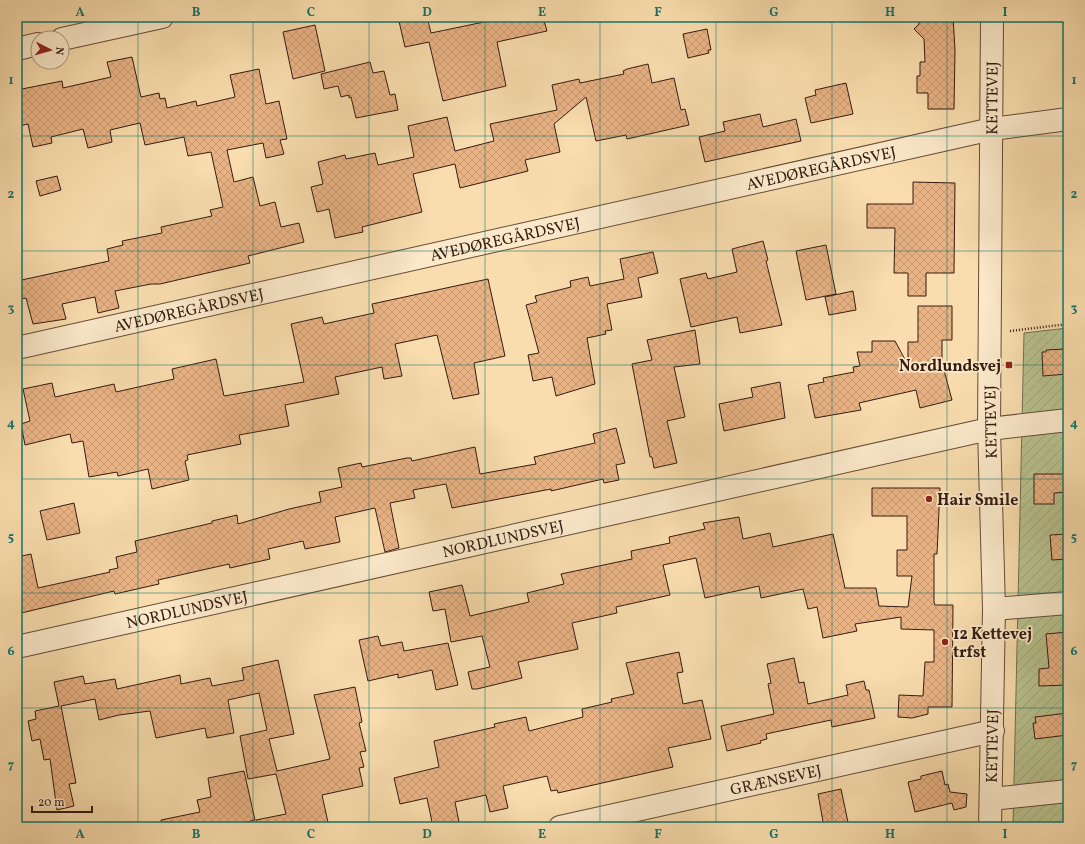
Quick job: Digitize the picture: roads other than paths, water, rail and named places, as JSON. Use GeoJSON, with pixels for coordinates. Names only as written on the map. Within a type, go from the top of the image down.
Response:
{"type":"FeatureCollection","features":[{"type":"Feature","properties":{"kind":"street"},"geometry":{"type":"LineString","coordinates":[[70,37],[162,17]]}},
{"type":"Feature","properties":{"kind":"street","name":"KETTEVEJ"},"geometry":{"type":"LineString","coordinates":[[990,827],[993,731],[994,609],[990,429],[992,17]]}},
{"type":"Feature","properties":{"kind":"street"},"geometry":{"type":"LineString","coordinates":[[17,49],[30,46]]}},
{"type":"Feature","properties":{"kind":"street","name":"AVEDØREGÅRDSVEJ"},"geometry":{"type":"LineString","coordinates":[[17,348],[992,129],[1068,119]]}},
{"type":"Feature","properties":{"kind":"street","name":"NORDLUNDSVEJ"},"geometry":{"type":"LineString","coordinates":[[17,647],[990,429],[1068,420]]}},
{"type":"Feature","properties":{"kind":"street"},"geometry":{"type":"LineString","coordinates":[[994,609],[1068,603]]}},
{"type":"Feature","properties":{"kind":"street","name":"GRÆNSEVEJ"},"geometry":{"type":"LineString","coordinates":[[560,827],[993,731]]}},
{"type":"Feature","properties":{"kind":"street"},"geometry":{"type":"LineString","coordinates":[[991,799],[1068,791]]}},
{"type":"Feature","properties":{"kind":"place","name":"Nordlundsvej"},"geometry":{"type":"Point","coordinates":[1009,365]}},
{"type":"Feature","properties":{"kind":"place","name":"Hair Smile"},"geometry":{"type":"Point","coordinates":[929,499]}},
{"type":"Feature","properties":{"kind":"place","name":"12 Kettevej trfst"},"geometry":{"type":"Point","coordinates":[945,642]}}]}
